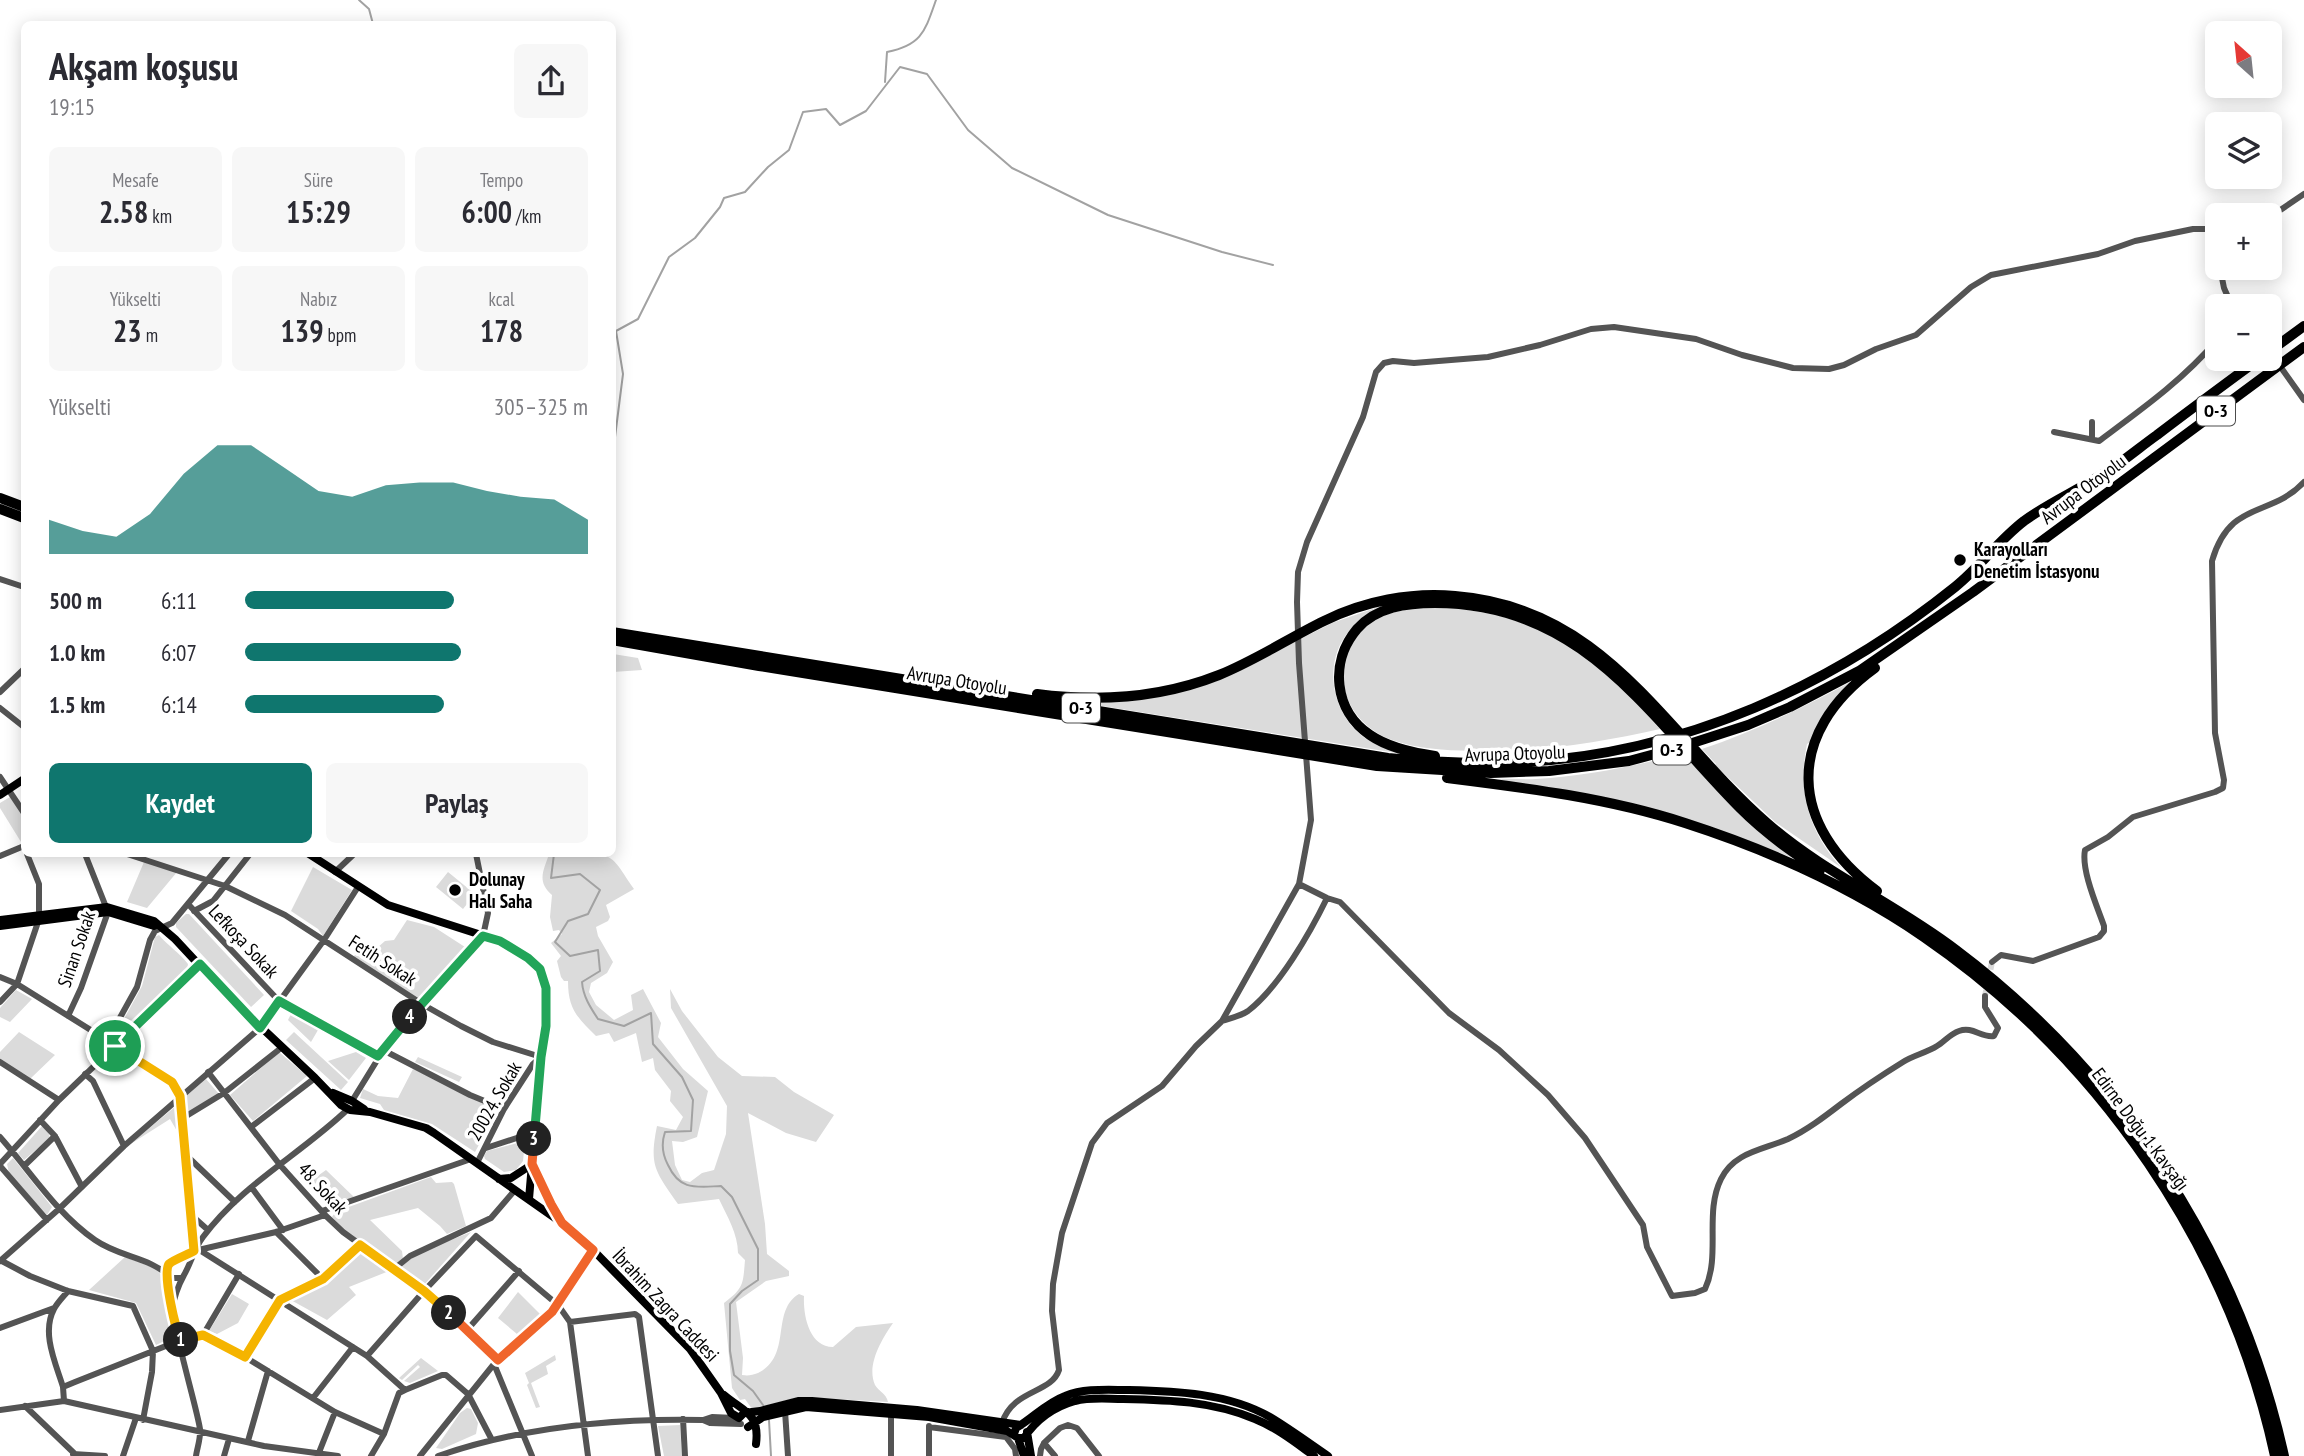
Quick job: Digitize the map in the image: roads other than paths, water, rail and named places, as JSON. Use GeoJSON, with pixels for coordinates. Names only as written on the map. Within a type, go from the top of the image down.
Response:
{"type":"FeatureCollection","features":[{"type":"Feature","properties":{"kind":"highway"},"geometry":{"type":"LineString","coordinates":[[2282,342],[2304,326]]}},
{"type":"Feature","properties":{"kind":"highway","name":"Avrupa Otoyolu"},"geometry":{"type":"LineString","coordinates":[[616,641],[1377,766],[1450,772],[1520,773],[1598,765],[1657,754],[1748,725],[1790,707],[1859,671],[1936,619],[2304,347]]}},
{"type":"Feature","properties":{"kind":"highway","name":"Avrupa Otoyolu"},"geometry":{"type":"LineString","coordinates":[[616,633],[1388,758],[1480,764],[1551,760],[1636,747],[1690,732],[1758,707],[1835,670],[1954,588],[1970,575],[2007,535],[2027,519],[2105,473],[2243,371]]}},
{"type":"Feature","properties":{"kind":"highway"},"geometry":{"type":"LineString","coordinates":[[0,498],[21,506]]}},
{"type":"Feature","properties":{"kind":"highway"},"geometry":{"type":"LineString","coordinates":[[0,509],[21,517]]}},
{"type":"Feature","properties":{"kind":"highway"},"geometry":{"type":"LineString","coordinates":[[962,689],[991,689],[1081,698],[1115,698],[1154,693],[1200,682],[1234,668],[1325,620],[1352,609],[1395,598],[1438,595],[1492,601],[1556,623],[1610,661],[1741,809],[1781,844],[1869,903]]}},
{"type":"Feature","properties":{"kind":"highway"},"geometry":{"type":"LineString","coordinates":[[1551,760],[1448,757],[1412,752],[1382,742],[1368,734],[1346,709],[1341,695],[1338,677],[1340,661],[1348,640],[1361,625],[1376,614],[1401,605],[1452,603],[1498,610],[1537,623],[1579,646],[1649,706]]}},
{"type":"Feature","properties":{"kind":"highway"},"geometry":{"type":"LineString","coordinates":[[1936,619],[1853,685],[1837,701],[1821,726],[1814,745],[1809,784],[1815,816],[1829,845],[1839,857],[1867,884],[1922,921],[1942,939]]}},
{"type":"Feature","properties":{"kind":"highway"},"geometry":{"type":"LineString","coordinates":[[1701,762],[1794,845],[1942,939]]}},
{"type":"Feature","properties":{"kind":"highway"},"geometry":{"type":"LineString","coordinates":[[1377,766],[1549,792],[1657,814],[1727,837],[1796,865],[1869,903]]}},
{"type":"Feature","properties":{"kind":"highway","name":"Edirne Doğu 1 Kavşağı"},"geometry":{"type":"LineString","coordinates":[[1869,903],[1939,948],[2019,1013],[2085,1082],[2135,1144],[2182,1217],[2225,1300],[2252,1370],[2275,1456]]}},
{"type":"Feature","properties":{"kind":"highway","name":"Edirne Doğu 1 Kavşağı"},"geometry":{"type":"LineString","coordinates":[[1942,939],[2010,993],[2071,1054],[2121,1112],[2165,1173],[2197,1225],[2235,1304],[2265,1384],[2284,1456]]}},
{"type":"Feature","properties":{"kind":"main road"},"geometry":{"type":"LineString","coordinates":[[4,792],[21,781]]}},
{"type":"Feature","properties":{"kind":"main road"},"geometry":{"type":"LineString","coordinates":[[313,857],[358,887],[398,908],[518,950],[540,969],[548,1002],[535,1132],[522,1195]]}},
{"type":"Feature","properties":{"kind":"main road"},"geometry":{"type":"LineString","coordinates":[[0,920],[107,909]]}},
{"type":"Feature","properties":{"kind":"main road","name":"İbrahim Zagra Caddesi"},"geometry":{"type":"LineString","coordinates":[[107,909],[154,921],[200,964],[260,1028],[327,1090],[350,1105],[425,1128],[562,1223],[593,1250],[685,1343],[732,1413],[745,1423]]}},
{"type":"Feature","properties":{"kind":"main road"},"geometry":{"type":"LineString","coordinates":[[0,926],[38,918]]}},
{"type":"Feature","properties":{"kind":"main road"},"geometry":{"type":"LineString","coordinates":[[499,1179],[511,1178],[530,1163]]}},
{"type":"Feature","properties":{"kind":"main road"},"geometry":{"type":"LineString","coordinates":[[530,1163],[562,1223]]}},
{"type":"Feature","properties":{"kind":"main road"},"geometry":{"type":"LineString","coordinates":[[1024,1456],[1014,1429],[1051,1402],[1075,1392],[1107,1390],[1180,1392],[1251,1408],[1269,1416],[1328,1456]]}},
{"type":"Feature","properties":{"kind":"main road","name":"İbrahim Zagra Caddesi"},"geometry":{"type":"LineString","coordinates":[[721,1393],[748,1413]]}},
{"type":"Feature","properties":{"kind":"main road"},"geometry":{"type":"LineString","coordinates":[[745,1423],[806,1407],[930,1414],[1001,1429],[1024,1438],[1027,1432],[1057,1408],[1084,1399],[1184,1401],[1222,1407],[1258,1420],[1314,1456]]}},
{"type":"Feature","properties":{"kind":"main road"},"geometry":{"type":"LineString","coordinates":[[745,1423],[752,1417],[748,1413],[798,1401],[930,1414],[1025,1427],[1031,1456]]}},
{"type":"Feature","properties":{"kind":"main road"},"geometry":{"type":"LineString","coordinates":[[745,1423],[756,1444],[757,1456]]}},
{"type":"Feature","properties":{"kind":"street"},"geometry":{"type":"LineString","coordinates":[[2282,209],[2304,194]]}},
{"type":"Feature","properties":{"kind":"street"},"geometry":{"type":"LineString","coordinates":[[1002,1423],[1011,1405],[1058,1375],[1052,1311],[1055,1273],[1065,1222],[1096,1136],[1116,1116],[1162,1086],[1196,1046],[1222,1021],[1300,884],[1311,825],[1299,663],[1298,572],[1307,541],[1352,443],[1376,372],[1388,361],[1422,362],[1488,357],[1591,329],[1614,327],[1696,339],[1742,355],[1793,368],[1829,369],[1916,335],[1971,287],[1991,275],[2098,254],[2135,241],[2205,229]]}},
{"type":"Feature","properties":{"kind":"street"},"geometry":{"type":"LineString","coordinates":[[2054,432],[2099,441],[2171,387],[2205,354]]}},
{"type":"Feature","properties":{"kind":"street"},"geometry":{"type":"LineString","coordinates":[[2282,368],[2304,400]]}},
{"type":"Feature","properties":{"kind":"street"},"geometry":{"type":"LineString","coordinates":[[2092,422],[2092,439]]}},
{"type":"Feature","properties":{"kind":"street"},"geometry":{"type":"LineString","coordinates":[[1992,962],[2001,955],[2033,961],[2102,935],[2104,926],[2089,880],[2085,850],[2109,837],[2133,817],[2223,788],[2224,780],[2216,743],[2211,567],[2213,555],[2218,542],[2237,519],[2289,494],[2304,482]]}},
{"type":"Feature","properties":{"kind":"street"},"geometry":{"type":"LineString","coordinates":[[0,579],[21,586]]}},
{"type":"Feature","properties":{"kind":"street"},"geometry":{"type":"LineString","coordinates":[[0,692],[21,672]]}},
{"type":"Feature","properties":{"kind":"street"},"geometry":{"type":"LineString","coordinates":[[0,708],[21,722]]}},
{"type":"Feature","properties":{"kind":"street"},"geometry":{"type":"LineString","coordinates":[[0,777],[4,792],[21,810]]}},
{"type":"Feature","properties":{"kind":"street"},"geometry":{"type":"LineString","coordinates":[[0,856],[21,847]]}},
{"type":"Feature","properties":{"kind":"street"},"geometry":{"type":"LineString","coordinates":[[0,1002],[17,984],[38,918],[39,884],[28,857]]}},
{"type":"Feature","properties":{"kind":"street","name":"Sinan Sokak"},"geometry":{"type":"LineString","coordinates":[[68,1016],[81,988],[107,909],[86,857]]}},
{"type":"Feature","properties":{"kind":"street","name":"Fetih Sokak"},"geometry":{"type":"LineString","coordinates":[[136,857],[225,886],[285,915],[422,1004],[493,1042],[541,1057]]}},
{"type":"Feature","properties":{"kind":"street"},"geometry":{"type":"LineString","coordinates":[[107,1041],[137,987],[155,931],[172,923],[227,857]]}},
{"type":"Feature","properties":{"kind":"street","name":"Lefkoşa Sokak"},"geometry":{"type":"LineString","coordinates":[[248,857],[213,901],[194,911],[279,1001],[380,1053],[504,1109]]}},
{"type":"Feature","properties":{"kind":"street"},"geometry":{"type":"LineString","coordinates":[[335,872],[351,857]]}},
{"type":"Feature","properties":{"kind":"street"},"geometry":{"type":"LineString","coordinates":[[172,1310],[180,1278],[208,1230],[235,1202],[324,1132],[350,1105],[380,1053],[483,936],[488,913],[477,857]]}},
{"type":"Feature","properties":{"kind":"street"},"geometry":{"type":"LineString","coordinates":[[1300,884],[1340,902],[1449,1013],[1499,1050],[1548,1095],[1585,1138],[1643,1225],[1647,1247],[1672,1296],[1695,1293],[1705,1289],[1708,1283],[1715,1202],[1719,1181],[1729,1166],[1744,1155],[1786,1140],[1812,1126],[1904,1061],[1937,1046],[1952,1034],[1968,1029],[1986,1037],[1994,1036],[1998,1025],[1985,1007],[1985,996]]}},
{"type":"Feature","properties":{"kind":"street"},"geometry":{"type":"LineString","coordinates":[[123,1456],[139,1419],[152,1372],[153,1351],[133,1306],[68,1291],[0,1261],[60,1209],[124,1146],[260,1028],[324,940],[358,887]]}},
{"type":"Feature","properties":{"kind":"street"},"geometry":{"type":"LineString","coordinates":[[1222,1021],[1246,1012],[1265,994],[1312,929],[1327,898]]}},
{"type":"Feature","properties":{"kind":"street"},"geometry":{"type":"LineString","coordinates":[[188,904],[194,911]]}},
{"type":"Feature","properties":{"kind":"street"},"geometry":{"type":"LineString","coordinates":[[47,1220],[0,1165],[59,1100],[200,964]]}},
{"type":"Feature","properties":{"kind":"street"},"geometry":{"type":"LineString","coordinates":[[0,977],[17,984],[172,1082],[180,1096],[190,1214],[197,1251]]}},
{"type":"Feature","properties":{"kind":"street"},"geometry":{"type":"LineString","coordinates":[[183,1118],[224,1093],[281,1048]]}},
{"type":"Feature","properties":{"kind":"street","name":"20024. Sokak"},"geometry":{"type":"LineString","coordinates":[[474,1161],[486,1148],[504,1109],[533,1064],[541,1057]]}},
{"type":"Feature","properties":{"kind":"street"},"geometry":{"type":"LineString","coordinates":[[0,1062],[59,1100]]}},
{"type":"Feature","properties":{"kind":"street","name":"48. Sokak"},"geometry":{"type":"LineString","coordinates":[[208,1072],[280,1165],[323,1213],[360,1245],[424,1291],[467,1330],[496,1362]]}},
{"type":"Feature","properties":{"kind":"street"},"geometry":{"type":"LineString","coordinates":[[85,1074],[93,1081],[124,1146]]}},
{"type":"Feature","properties":{"kind":"street"},"geometry":{"type":"LineString","coordinates":[[251,1128],[315,1078]]}},
{"type":"Feature","properties":{"kind":"street"},"geometry":{"type":"LineString","coordinates":[[40,1121],[55,1136],[82,1187]]}},
{"type":"Feature","properties":{"kind":"street"},"geometry":{"type":"LineString","coordinates":[[486,1148],[535,1132]]}},
{"type":"Feature","properties":{"kind":"street"},"geometry":{"type":"LineString","coordinates":[[24,1166],[55,1136]]}},
{"type":"Feature","properties":{"kind":"street"},"geometry":{"type":"LineString","coordinates":[[0,1137],[60,1209],[98,1242],[153,1264],[172,1278],[180,1278]]}},
{"type":"Feature","properties":{"kind":"street"},"geometry":{"type":"LineString","coordinates":[[187,1156],[235,1202]]}},
{"type":"Feature","properties":{"kind":"street"},"geometry":{"type":"LineString","coordinates":[[195,1456],[201,1432],[172,1310],[168,1267],[197,1251],[279,1231],[474,1161]]}},
{"type":"Feature","properties":{"kind":"street"},"geometry":{"type":"LineString","coordinates":[[252,1188],[279,1231],[323,1279]]}},
{"type":"Feature","properties":{"kind":"street"},"geometry":{"type":"LineString","coordinates":[[394,1269],[410,1256],[491,1218],[522,1195]]}},
{"type":"Feature","properties":{"kind":"street"},"geometry":{"type":"LineString","coordinates":[[190,1214],[208,1230]]}},
{"type":"Feature","properties":{"kind":"street"},"geometry":{"type":"LineString","coordinates":[[367,1356],[476,1236],[558,1305],[570,1322],[588,1456]]}},
{"type":"Feature","properties":{"kind":"street"},"geometry":{"type":"LineString","coordinates":[[245,1357],[280,1300],[323,1279],[360,1245]]}},
{"type":"Feature","properties":{"kind":"street"},"geometry":{"type":"LineString","coordinates":[[419,1456],[496,1362],[558,1305],[593,1250]]}},
{"type":"Feature","properties":{"kind":"street"},"geometry":{"type":"LineString","coordinates":[[197,1251],[239,1274],[354,1347],[405,1390]]}},
{"type":"Feature","properties":{"kind":"street"},"geometry":{"type":"LineString","coordinates":[[153,1264],[174,1262],[182,1263],[185,1268]]}},
{"type":"Feature","properties":{"kind":"street"},"geometry":{"type":"LineString","coordinates":[[467,1330],[519,1271]]}},
{"type":"Feature","properties":{"kind":"street"},"geometry":{"type":"LineString","coordinates":[[203,1335],[239,1274]]}},
{"type":"Feature","properties":{"kind":"street"},"geometry":{"type":"LineString","coordinates":[[64,1401],[49,1323],[54,1308],[68,1291]]}},
{"type":"Feature","properties":{"kind":"street"},"geometry":{"type":"LineString","coordinates":[[0,1328],[54,1308]]}},
{"type":"Feature","properties":{"kind":"street"},"geometry":{"type":"LineString","coordinates":[[570,1322],[635,1314],[639,1317],[658,1456]]}},
{"type":"Feature","properties":{"kind":"street"},"geometry":{"type":"LineString","coordinates":[[63,1387],[179,1340],[203,1335],[245,1357],[335,1412],[384,1434]]}},
{"type":"Feature","properties":{"kind":"street"},"geometry":{"type":"LineString","coordinates":[[313,1398],[354,1347]]}},
{"type":"Feature","properties":{"kind":"street"},"geometry":{"type":"LineString","coordinates":[[496,1362],[532,1456]]}},
{"type":"Feature","properties":{"kind":"street"},"geometry":{"type":"LineString","coordinates":[[248,1441],[268,1371]]}},
{"type":"Feature","properties":{"kind":"street"},"geometry":{"type":"LineString","coordinates":[[372,1456],[384,1434],[399,1393],[442,1375],[446,1375],[468,1394],[492,1440]]}},
{"type":"Feature","properties":{"kind":"street"},"geometry":{"type":"LineString","coordinates":[[0,1410],[64,1401],[264,1446],[338,1456]]}},
{"type":"Feature","properties":{"kind":"street"},"geometry":{"type":"LineString","coordinates":[[26,1406],[74,1455],[106,1456]]}},
{"type":"Feature","properties":{"kind":"street"},"geometry":{"type":"LineString","coordinates":[[785,1411],[788,1456]]}},
{"type":"Feature","properties":{"kind":"street"},"geometry":{"type":"LineString","coordinates":[[318,1454],[335,1412]]}},
{"type":"Feature","properties":{"kind":"street"},"geometry":{"type":"LineString","coordinates":[[891,1413],[891,1456]]}},
{"type":"Feature","properties":{"kind":"street"},"geometry":{"type":"LineString","coordinates":[[929,1456],[930,1414]]}},
{"type":"Feature","properties":{"kind":"street"},"geometry":{"type":"LineString","coordinates":[[683,1419],[685,1456]]}},
{"type":"Feature","properties":{"kind":"street"},"geometry":{"type":"LineString","coordinates":[[438,1456],[521,1433],[583,1426],[683,1419],[710,1423],[745,1423]]}},
{"type":"Feature","properties":{"kind":"street"},"geometry":{"type":"LineString","coordinates":[[1040,1456],[1044,1443],[1059,1428],[1072,1425],[1099,1456]]}},
{"type":"Feature","properties":{"kind":"street"},"geometry":{"type":"LineString","coordinates":[[929,1427],[1006,1437],[1015,1449],[1016,1456]]}},
{"type":"Feature","properties":{"kind":"street"},"geometry":{"type":"LineString","coordinates":[[224,1456],[229,1438]]}},
{"type":"Feature","properties":{"kind":"street"},"geometry":{"type":"LineString","coordinates":[[1044,1443],[1055,1456]]}},
{"type":"Feature","properties":{"kind":"street"},"geometry":{"type":"LineString","coordinates":[[259,1456],[264,1446]]}},
{"type":"Feature","properties":{"kind":"waterway"},"geometry":{"type":"LineString","coordinates":[[359,0],[369,9],[372,21]]}},
{"type":"Feature","properties":{"kind":"waterway"},"geometry":{"type":"LineString","coordinates":[[885,82],[887,52],[915,41],[925,28],[936,0]]}},
{"type":"Feature","properties":{"kind":"waterway"},"geometry":{"type":"LineString","coordinates":[[616,331],[638,319],[669,257],[695,238],[724,198],[745,192],[768,167],[789,150],[803,112],[826,109],[840,125],[866,111],[900,67],[927,74],[968,130],[1012,168],[1108,215],[1222,252],[1273,265]]}},
{"type":"Feature","properties":{"kind":"waterway"},"geometry":{"type":"LineString","coordinates":[[616,331],[623,374],[616,429]]}},
{"type":"Feature","properties":{"kind":"waterway"},"geometry":{"type":"LineString","coordinates":[[554,857],[551,878],[580,874],[600,890],[588,914],[568,921],[555,942],[570,956],[598,950],[600,971],[582,982],[590,1006],[598,1019],[624,1026],[651,1013],[653,1044],[682,1077],[693,1100],[691,1131],[665,1132],[663,1149],[668,1165],[678,1179],[690,1186],[721,1186],[732,1197],[758,1249],[758,1280],[730,1304],[730,1351],[734,1375],[753,1391],[763,1405]]}},
{"type":"Feature","properties":{"kind":"waterway"},"geometry":{"type":"LineString","coordinates":[[769,1420],[771,1456]]}},
{"type":"Feature","properties":{"kind":"tunnel"},"geometry":{"type":"LineString","coordinates":[[1985,996],[1992,962]]}},
{"type":"Feature","properties":{"kind":"place","name":"Karayolları Denetim İstasyonu"},"geometry":{"type":"Point","coordinates":[1960,560]}},
{"type":"Feature","properties":{"kind":"place","name":"Dolunay Halı Saha"},"geometry":{"type":"Point","coordinates":[455,890]}}]}
